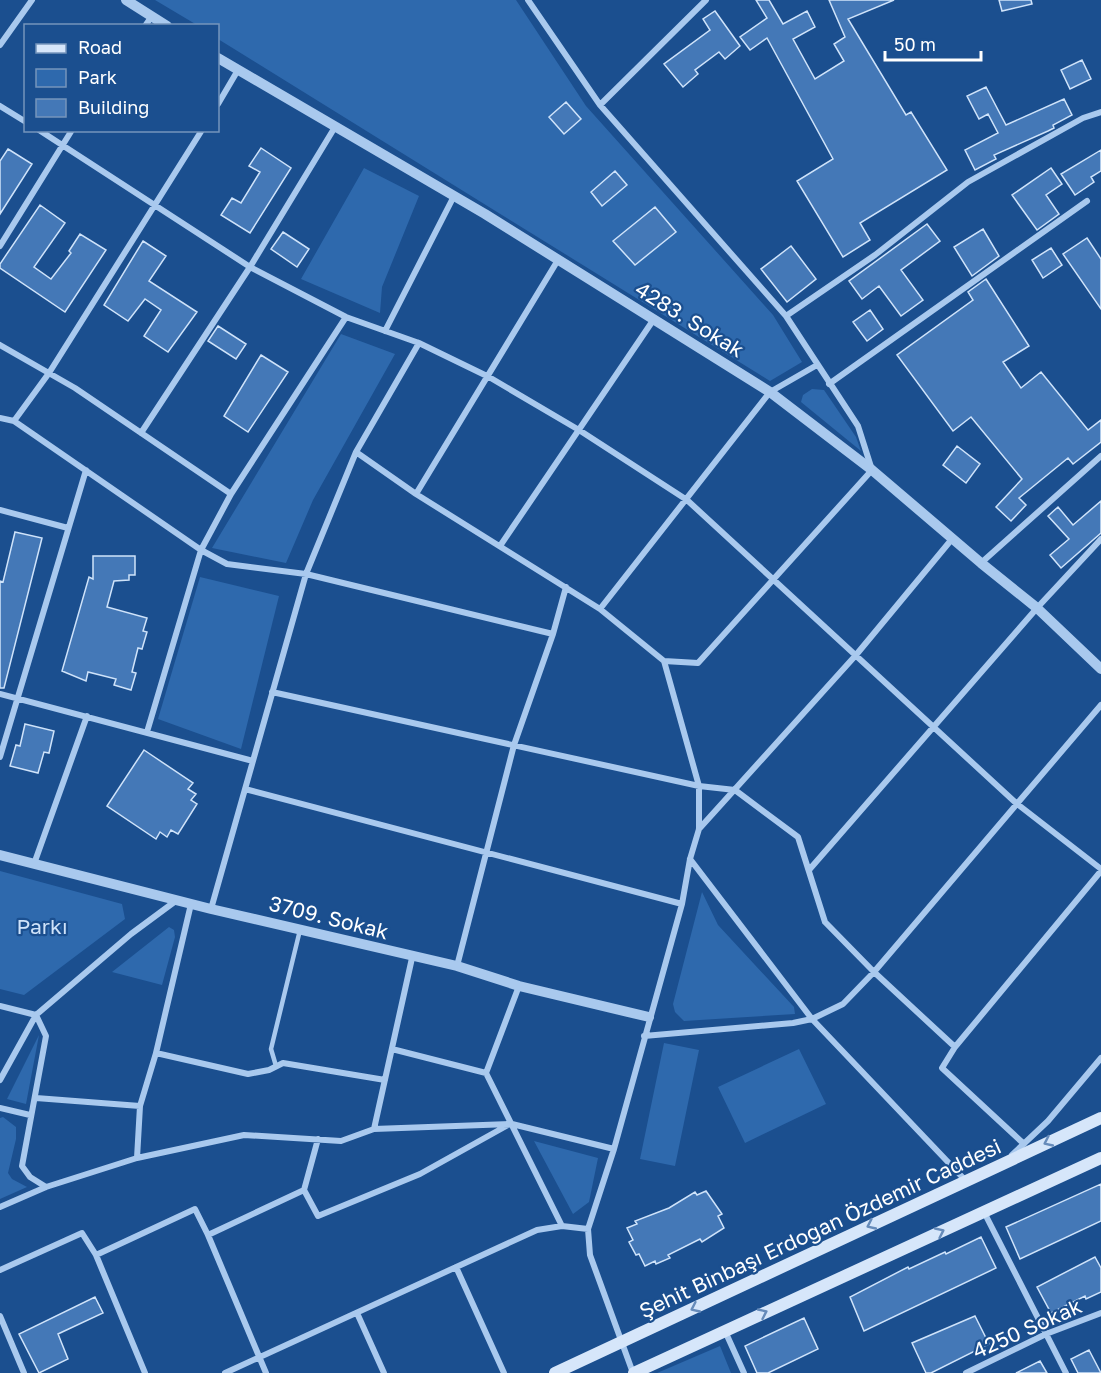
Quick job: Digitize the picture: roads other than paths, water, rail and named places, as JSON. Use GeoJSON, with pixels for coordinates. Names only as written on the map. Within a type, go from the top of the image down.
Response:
{"type":"FeatureCollection","features":[{"type":"Feature","properties":{"kind":"main road","name":"Şehit Binbaşı Erdoğan Özdemir Caddesi"},"geometry":{"type":"LineString","coordinates":[[555,1373],[1101,1118]]}},
{"type":"Feature","properties":{"kind":"main road"},"geometry":{"type":"LineString","coordinates":[[634,1373],[1101,1158]]}},
{"type":"Feature","properties":{"kind":"street"},"geometry":{"type":"LineString","coordinates":[[0,45],[32,0]]}},
{"type":"Feature","properties":{"kind":"street"},"geometry":{"type":"LineString","coordinates":[[126,0],[148,21]]}},
{"type":"Feature","properties":{"kind":"street"},"geometry":{"type":"LineString","coordinates":[[528,0],[600,105],[786,316],[858,426],[872,470],[772,578],[698,663],[664,661]]}},
{"type":"Feature","properties":{"kind":"street"},"geometry":{"type":"LineString","coordinates":[[600,105],[706,0]]}},
{"type":"Feature","properties":{"kind":"street","name":"4283. Sokak"},"geometry":{"type":"LineString","coordinates":[[219,59],[454,196],[770,392],[872,470],[1037,608],[1101,669]]}},
{"type":"Feature","properties":{"kind":"street"},"geometry":{"type":"LineString","coordinates":[[219,102],[238,70]]}},
{"type":"Feature","properties":{"kind":"street"},"geometry":{"type":"LineString","coordinates":[[0,106],[24,121]]}},
{"type":"Feature","properties":{"kind":"street"},"geometry":{"type":"LineString","coordinates":[[786,316],[875,255],[968,182],[1083,118],[1101,112]]}},
{"type":"Feature","properties":{"kind":"street"},"geometry":{"type":"LineString","coordinates":[[141,433],[250,267],[335,127]]}},
{"type":"Feature","properties":{"kind":"street"},"geometry":{"type":"LineString","coordinates":[[42,132],[250,267],[346,317],[419,343],[489,376],[579,430],[687,500],[1016,803],[1101,870],[955,1047],[942,1068],[1024,1144]]}},
{"type":"Feature","properties":{"kind":"street"},"geometry":{"type":"LineString","coordinates":[[0,246],[71,132]]}},
{"type":"Feature","properties":{"kind":"street"},"geometry":{"type":"LineString","coordinates":[[14,421],[49,373],[201,132]]}},
{"type":"Feature","properties":{"kind":"street"},"geometry":{"type":"LineString","coordinates":[[385,331],[454,196]]}},
{"type":"Feature","properties":{"kind":"street"},"geometry":{"type":"LineString","coordinates":[[829,384],[1087,201]]}},
{"type":"Feature","properties":{"kind":"street"},"geometry":{"type":"LineString","coordinates":[[416,494],[558,260]]}},
{"type":"Feature","properties":{"kind":"street"},"geometry":{"type":"LineString","coordinates":[[147,732],[201,550],[231,495],[346,317]]}},
{"type":"Feature","properties":{"kind":"street"},"geometry":{"type":"LineString","coordinates":[[500,546],[654,319]]}},
{"type":"Feature","properties":{"kind":"street"},"geometry":{"type":"LineString","coordinates":[[211,909],[306,574],[356,452],[419,343]]}},
{"type":"Feature","properties":{"kind":"street"},"geometry":{"type":"LineString","coordinates":[[0,345],[49,373],[231,495]]}},
{"type":"Feature","properties":{"kind":"street"},"geometry":{"type":"LineString","coordinates":[[600,609],[770,392],[817,365]]}},
{"type":"Feature","properties":{"kind":"street"},"geometry":{"type":"LineString","coordinates":[[0,418],[14,421],[201,550],[227,564],[306,574],[553,634]]}},
{"type":"Feature","properties":{"kind":"street"},"geometry":{"type":"LineString","coordinates":[[356,452],[416,494],[600,609],[664,661],[699,786],[699,829],[690,859],[682,904],[614,1149],[588,1229],[590,1255],[634,1373]]}},
{"type":"Feature","properties":{"kind":"street"},"geometry":{"type":"LineString","coordinates":[[981,563],[1101,456]]}},
{"type":"Feature","properties":{"kind":"street"},"geometry":{"type":"LineString","coordinates":[[0,757],[16,697],[86,470]]}},
{"type":"Feature","properties":{"kind":"street"},"geometry":{"type":"LineString","coordinates":[[0,510],[68,528]]}},
{"type":"Feature","properties":{"kind":"street"},"geometry":{"type":"LineString","coordinates":[[699,829],[856,655],[952,539]]}},
{"type":"Feature","properties":{"kind":"street"},"geometry":{"type":"LineString","coordinates":[[809,870],[935,728],[1037,608],[1101,539]]}},
{"type":"Feature","properties":{"kind":"street"},"geometry":{"type":"LineString","coordinates":[[457,966],[514,745],[553,634],[566,587]]}},
{"type":"Feature","properties":{"kind":"street"},"geometry":{"type":"LineString","coordinates":[[272,692],[699,786],[735,790],[798,837],[825,922],[874,972],[955,1047]]}},
{"type":"Feature","properties":{"kind":"street"},"geometry":{"type":"LineString","coordinates":[[0,694],[253,761]]}},
{"type":"Feature","properties":{"kind":"street"},"geometry":{"type":"LineString","coordinates":[[644,1035],[793,1023],[812,1019],[843,1004],[874,972],[1101,705]]}},
{"type":"Feature","properties":{"kind":"street"},"geometry":{"type":"LineString","coordinates":[[34,864],[87,716]]}},
{"type":"Feature","properties":{"kind":"street"},"geometry":{"type":"LineString","coordinates":[[245,789],[682,904]]}},
{"type":"Feature","properties":{"kind":"street","name":"3709. Sokak"},"geometry":{"type":"LineString","coordinates":[[0,855],[211,909],[457,966],[519,986],[649,1017]]}},
{"type":"Feature","properties":{"kind":"street"},"geometry":{"type":"LineString","coordinates":[[690,859],[812,1019],[966,1181]]}},
{"type":"Feature","properties":{"kind":"street"},"geometry":{"type":"LineString","coordinates":[[0,1080],[36,1016],[131,934],[177,900]]}},
{"type":"Feature","properties":{"kind":"street"},"geometry":{"type":"LineString","coordinates":[[137,1158],[140,1106],[156,1053],[191,904]]}},
{"type":"Feature","properties":{"kind":"street"},"geometry":{"type":"LineString","coordinates":[[374,1129],[412,957]]}},
{"type":"Feature","properties":{"kind":"street"},"geometry":{"type":"LineString","coordinates":[[519,986],[486,1073],[562,1226]]}},
{"type":"Feature","properties":{"kind":"street"},"geometry":{"type":"LineString","coordinates":[[0,1006],[36,1016],[46,1036],[22,1166],[30,1177],[46,1187]]}},
{"type":"Feature","properties":{"kind":"street"},"geometry":{"type":"LineString","coordinates":[[392,1049],[486,1073]]}},
{"type":"Feature","properties":{"kind":"street"},"geometry":{"type":"LineString","coordinates":[[156,1053],[248,1074],[283,1063],[385,1080]]}},
{"type":"Feature","properties":{"kind":"street"},"geometry":{"type":"LineString","coordinates":[[1002,1164],[1048,1121],[1101,1058]]}},
{"type":"Feature","properties":{"kind":"street"},"geometry":{"type":"LineString","coordinates":[[36,1098],[140,1106]]}},
{"type":"Feature","properties":{"kind":"street"},"geometry":{"type":"LineString","coordinates":[[0,1108],[30,1115]]}},
{"type":"Feature","properties":{"kind":"street"},"geometry":{"type":"LineString","coordinates":[[318,1139],[304,1190],[318,1216],[420,1174],[512,1124]]}},
{"type":"Feature","properties":{"kind":"street"},"geometry":{"type":"LineString","coordinates":[[0,1207],[46,1187],[137,1158],[243,1135],[341,1141],[374,1129],[512,1124],[614,1149]]}},
{"type":"Feature","properties":{"kind":"street"},"geometry":{"type":"LineString","coordinates":[[208,1235],[304,1190]]}},
{"type":"Feature","properties":{"kind":"street"},"geometry":{"type":"LineString","coordinates":[[96,1255],[195,1209],[266,1373]]}},
{"type":"Feature","properties":{"kind":"street"},"geometry":{"type":"LineString","coordinates":[[984,1212],[1066,1373]]}},
{"type":"Feature","properties":{"kind":"street"},"geometry":{"type":"LineString","coordinates":[[225,1373],[537,1230],[562,1226],[588,1229]]}},
{"type":"Feature","properties":{"kind":"street"},"geometry":{"type":"LineString","coordinates":[[0,1270],[82,1233],[96,1255],[145,1373]]}},
{"type":"Feature","properties":{"kind":"street"},"geometry":{"type":"LineString","coordinates":[[456,1267],[504,1373]]}},
{"type":"Feature","properties":{"kind":"street"},"geometry":{"type":"LineString","coordinates":[[357,1312],[384,1373]]}},
{"type":"Feature","properties":{"kind":"street","name":"4250 Sokak"},"geometry":{"type":"LineString","coordinates":[[966,1373],[1046,1334],[1101,1313]]}},
{"type":"Feature","properties":{"kind":"street"},"geometry":{"type":"LineString","coordinates":[[0,1316],[24,1373]]}},
{"type":"Feature","properties":{"kind":"street"},"geometry":{"type":"LineString","coordinates":[[725,1331],[744,1373]]}},
{"type":"Feature","properties":{"kind":"lane"},"geometry":{"type":"LineString","coordinates":[[276,1066],[272,1049],[300,930]]}},
{"type":"Feature","properties":{"kind":"park label","name":"Parkı"},"geometry":{"type":"Point","coordinates":[42,926]}}]}
